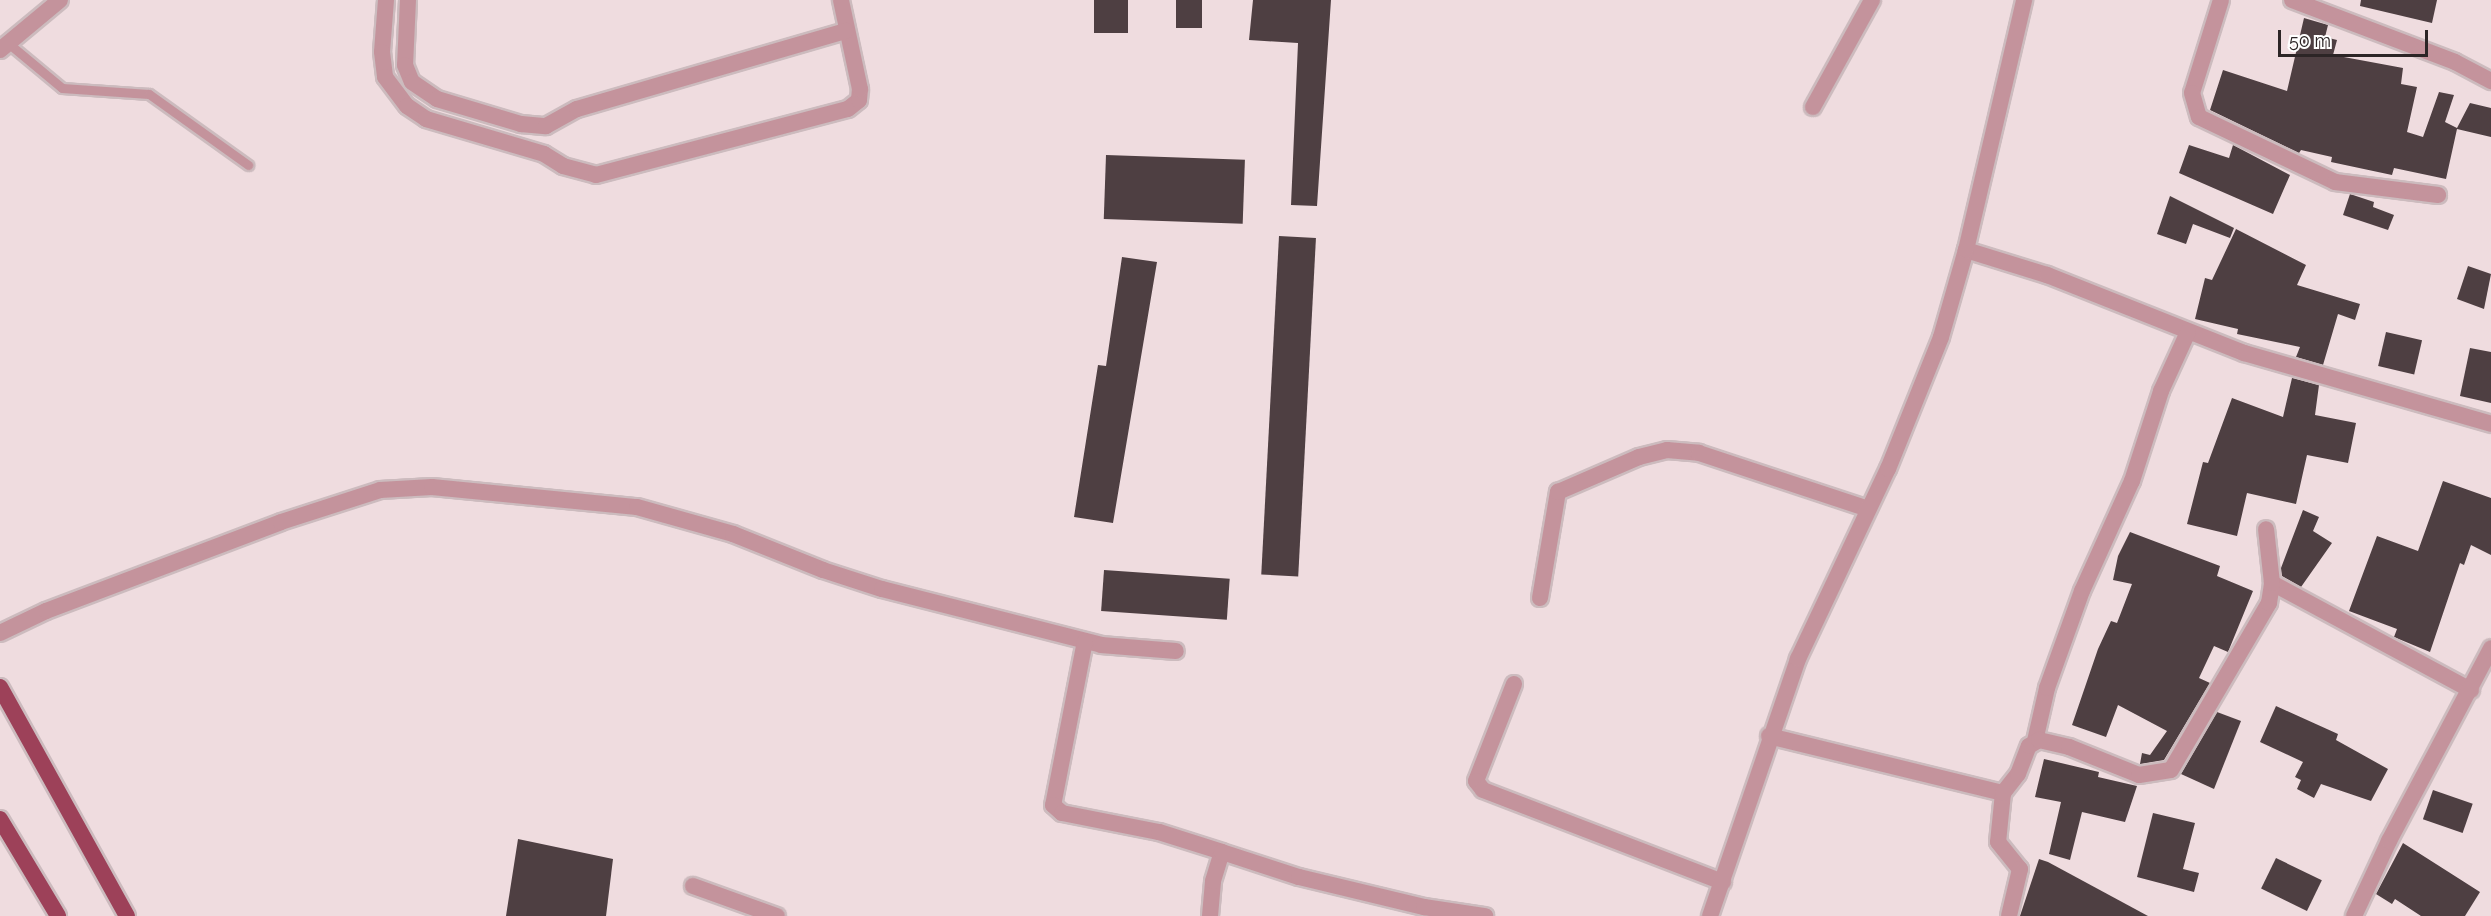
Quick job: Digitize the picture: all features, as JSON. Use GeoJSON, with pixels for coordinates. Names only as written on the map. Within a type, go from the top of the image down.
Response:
{"type":"FeatureCollection","features":[{"type":"Feature","properties":{"kind":"highway"},"geometry":{"type":"LineString","coordinates":[[0,687],[127,916]]}},
{"type":"Feature","properties":{"kind":"highway"},"geometry":{"type":"LineString","coordinates":[[0,819],[58,916]]}},
{"type":"Feature","properties":{"kind":"street"},"geometry":{"type":"LineString","coordinates":[[4,47],[60,0]]}},
{"type":"Feature","properties":{"kind":"street"},"geometry":{"type":"LineString","coordinates":[[386,0],[382,52],[385,77],[407,106],[426,119],[544,154],[563,166],[596,175],[848,109],[859,100],[841,0]]}},
{"type":"Feature","properties":{"kind":"street"},"geometry":{"type":"LineString","coordinates":[[408,0],[405,65],[412,82],[437,99],[521,124],[546,126],[577,109],[846,31]]}},
{"type":"Feature","properties":{"kind":"street"},"geometry":{"type":"LineString","coordinates":[[1813,107],[1872,0]]}},
{"type":"Feature","properties":{"kind":"street"},"geometry":{"type":"LineString","coordinates":[[1710,916],[1769,736],[1798,659],[1868,509],[1941,337],[1966,250],[2025,0]]}},
{"type":"Feature","properties":{"kind":"street"},"geometry":{"type":"LineString","coordinates":[[2221,0],[2192,93],[2199,117],[2335,182],[2438,195]]}},
{"type":"Feature","properties":{"kind":"street"},"geometry":{"type":"LineString","coordinates":[[2292,0],[2455,62],[2491,81]]}},
{"type":"Feature","properties":{"kind":"street"},"geometry":{"type":"LineString","coordinates":[[1966,250],[2048,275],[2244,353],[2491,424]]}},
{"type":"Feature","properties":{"kind":"street"},"geometry":{"type":"LineString","coordinates":[[2009,916],[2020,869],[1998,842],[2003,793],[2012,785],[2035,741],[2047,688],[2082,591],[2132,481],[2161,391],[2188,332]]}},
{"type":"Feature","properties":{"kind":"street"},"geometry":{"type":"LineString","coordinates":[[1540,598],[1558,492],[1648,455],[1667,450],[1699,453],[1868,509]]}},
{"type":"Feature","properties":{"kind":"street"},"geometry":{"type":"LineString","coordinates":[[0,633],[46,611],[280,522],[380,490],[432,487],[638,507],[733,534],[823,570],[882,589],[1085,641],[1153,651],[1176,651]]}},
{"type":"Feature","properties":{"kind":"street"},"geometry":{"type":"LineString","coordinates":[[2035,741],[2044,739],[2069,747],[2139,775],[2171,770],[2250,642],[2269,603],[2272,583],[2266,529]]}},
{"type":"Feature","properties":{"kind":"street"},"geometry":{"type":"LineString","coordinates":[[2272,583],[2471,690]]}},
{"type":"Feature","properties":{"kind":"street"},"geometry":{"type":"LineString","coordinates":[[1085,641],[1053,805],[1062,813],[1159,832],[1299,877],[1423,912],[1485,916]]}},
{"type":"Feature","properties":{"kind":"street"},"geometry":{"type":"LineString","coordinates":[[2354,916],[2389,841],[2471,690],[2491,648]]}},
{"type":"Feature","properties":{"kind":"street"},"geometry":{"type":"LineString","coordinates":[[1514,684],[1476,781],[1483,790],[1723,882]]}},
{"type":"Feature","properties":{"kind":"street"},"geometry":{"type":"LineString","coordinates":[[1769,736],[2003,793]]}},
{"type":"Feature","properties":{"kind":"street"},"geometry":{"type":"LineString","coordinates":[[1210,916],[1213,881],[1222,852]]}},
{"type":"Feature","properties":{"kind":"street"},"geometry":{"type":"LineString","coordinates":[[693,886],[777,916]]}},
{"type":"Feature","properties":{"kind":"lane"},"geometry":{"type":"LineString","coordinates":[[4,47],[62,88],[149,94],[248,165]]}},
{"type":"Feature","properties":{"kind":"building"},"geometry":{"type":"Polygon","coordinates":[[[1094,0],[1128,0],[1128,33],[1094,33],[1094,0]]]}},
{"type":"Feature","properties":{"kind":"building"},"geometry":{"type":"Polygon","coordinates":[[[1176,0],[1202,0],[1202,28],[1176,28],[1176,0]]]}},
{"type":"Feature","properties":{"kind":"building"},"geometry":{"type":"Polygon","coordinates":[[[1253,0],[1331,0],[1317,206],[1291,205],[1298,43],[1249,40],[1253,0]]]}},
{"type":"Feature","properties":{"kind":"building"},"geometry":{"type":"Polygon","coordinates":[[[2361,0],[2437,0],[2432,23],[2360,6],[2361,0]]]}},
{"type":"Feature","properties":{"kind":"building"},"geometry":{"type":"Polygon","coordinates":[[[2304,18],[2328,25],[2325,37],[2337,40],[2333,55],[2403,68],[2401,84],[2417,87],[2407,132],[2423,137],[2439,92],[2454,95],[2445,122],[2457,128],[2470,103],[2491,108],[2491,137],[2457,129],[2446,179],[2394,168],[2392,175],[2331,162],[2332,157],[2301,150],[2299,153],[2210,110],[2223,70],[2287,91],[2304,18]]]}},
{"type":"Feature","properties":{"kind":"building"},"geometry":{"type":"Polygon","coordinates":[[[2189,145],[2229,158],[2233,145],[2290,175],[2273,214],[2179,173],[2189,145]]]}},
{"type":"Feature","properties":{"kind":"building"},"geometry":{"type":"Polygon","coordinates":[[[1106,155],[1245,160],[1243,224],[1104,219],[1106,155]]]}},
{"type":"Feature","properties":{"kind":"building"},"geometry":{"type":"Polygon","coordinates":[[[2350,194],[2374,202],[2373,207],[2394,215],[2388,230],[2343,215],[2350,194]]]}},
{"type":"Feature","properties":{"kind":"building"},"geometry":{"type":"Polygon","coordinates":[[[2170,196],[2234,228],[2230,238],[2193,224],[2186,244],[2157,234],[2170,196]]]}},
{"type":"Feature","properties":{"kind":"building"},"geometry":{"type":"Polygon","coordinates":[[[2236,229],[2306,265],[2297,285],[2360,304],[2355,320],[2338,314],[2323,365],[2296,357],[2300,347],[2237,334],[2238,329],[2195,319],[2205,278],[2212,280],[2236,229]]]}},
{"type":"Feature","properties":{"kind":"building"},"geometry":{"type":"Polygon","coordinates":[[[1279,236],[1316,238],[1298,576],[1261,575],[1279,236]]]}},
{"type":"Feature","properties":{"kind":"building"},"geometry":{"type":"Polygon","coordinates":[[[1122,257],[1157,262],[1113,523],[1074,517],[1098,365],[1106,366],[1122,257]]]}},
{"type":"Feature","properties":{"kind":"building"},"geometry":{"type":"Polygon","coordinates":[[[2468,266],[2491,274],[2484,309],[2457,299],[2468,266]]]}},
{"type":"Feature","properties":{"kind":"building"},"geometry":{"type":"Polygon","coordinates":[[[2386,332],[2422,340],[2414,374],[2378,366],[2386,332]]]}},
{"type":"Feature","properties":{"kind":"building"},"geometry":{"type":"Polygon","coordinates":[[[2470,348],[2491,352],[2491,403],[2460,396],[2470,348]]]}},
{"type":"Feature","properties":{"kind":"building"},"geometry":{"type":"Polygon","coordinates":[[[2292,378],[2319,385],[2315,415],[2356,423],[2348,463],[2307,455],[2296,504],[2247,493],[2237,536],[2187,524],[2203,462],[2208,463],[2232,398],[2283,417],[2292,378]]]}},
{"type":"Feature","properties":{"kind":"building"},"geometry":{"type":"Polygon","coordinates":[[[2443,481],[2491,498],[2491,555],[2471,545],[2464,565],[2460,563],[2430,652],[2394,637],[2397,629],[2349,611],[2377,536],[2418,551],[2443,481]]]}},
{"type":"Feature","properties":{"kind":"building"},"geometry":{"type":"Polygon","coordinates":[[[2303,510],[2319,517],[2313,531],[2332,543],[2301,587],[2282,576],[2281,568],[2303,510]]]}},
{"type":"Feature","properties":{"kind":"building"},"geometry":{"type":"Polygon","coordinates":[[[2130,532],[2220,566],[2217,576],[2253,591],[2228,652],[2214,646],[2199,678],[2210,683],[2164,760],[2140,764],[2142,753],[2150,755],[2167,731],[2118,705],[2106,737],[2072,725],[2098,649],[2111,621],[2117,623],[2132,584],[2113,580],[2118,556],[2130,532]]]}},
{"type":"Feature","properties":{"kind":"building"},"geometry":{"type":"Polygon","coordinates":[[[1104,570],[1230,579],[1227,620],[1101,611],[1104,570]]]}},
{"type":"Feature","properties":{"kind":"building"},"geometry":{"type":"Polygon","coordinates":[[[2276,706],[2338,734],[2336,740],[2388,769],[2371,801],[2321,784],[2314,798],[2297,789],[2301,780],[2295,777],[2303,762],[2260,742],[2276,706]]]}},
{"type":"Feature","properties":{"kind":"building"},"geometry":{"type":"Polygon","coordinates":[[[2217,712],[2241,721],[2214,789],[2181,774],[2217,712]]]}},
{"type":"Feature","properties":{"kind":"building"},"geometry":{"type":"Polygon","coordinates":[[[2044,759],[2099,772],[2098,777],[2137,786],[2125,822],[2082,812],[2070,860],[2049,854],[2061,802],[2035,797],[2044,759]]]}},
{"type":"Feature","properties":{"kind":"building"},"geometry":{"type":"Polygon","coordinates":[[[2433,790],[2473,804],[2463,833],[2423,819],[2433,790]]]}},
{"type":"Feature","properties":{"kind":"building"},"geometry":{"type":"Polygon","coordinates":[[[2153,813],[2195,823],[2183,869],[2199,873],[2194,892],[2137,877],[2153,813]]]}},
{"type":"Feature","properties":{"kind":"building"},"geometry":{"type":"Polygon","coordinates":[[[518,839],[613,859],[606,916],[506,916],[518,839]]]}},
{"type":"Feature","properties":{"kind":"building"},"geometry":{"type":"Polygon","coordinates":[[[2403,843],[2480,892],[2465,916],[2421,916],[2395,899],[2392,904],[2376,894],[2403,843]]]}},
{"type":"Feature","properties":{"kind":"building"},"geometry":{"type":"Polygon","coordinates":[[[2276,858],[2322,880],[2307,911],[2261,889],[2276,858]]]}},
{"type":"Feature","properties":{"kind":"building"},"geometry":{"type":"Polygon","coordinates":[[[2039,859],[2048,862],[2148,916],[2020,916],[2039,859]]]}}]}
